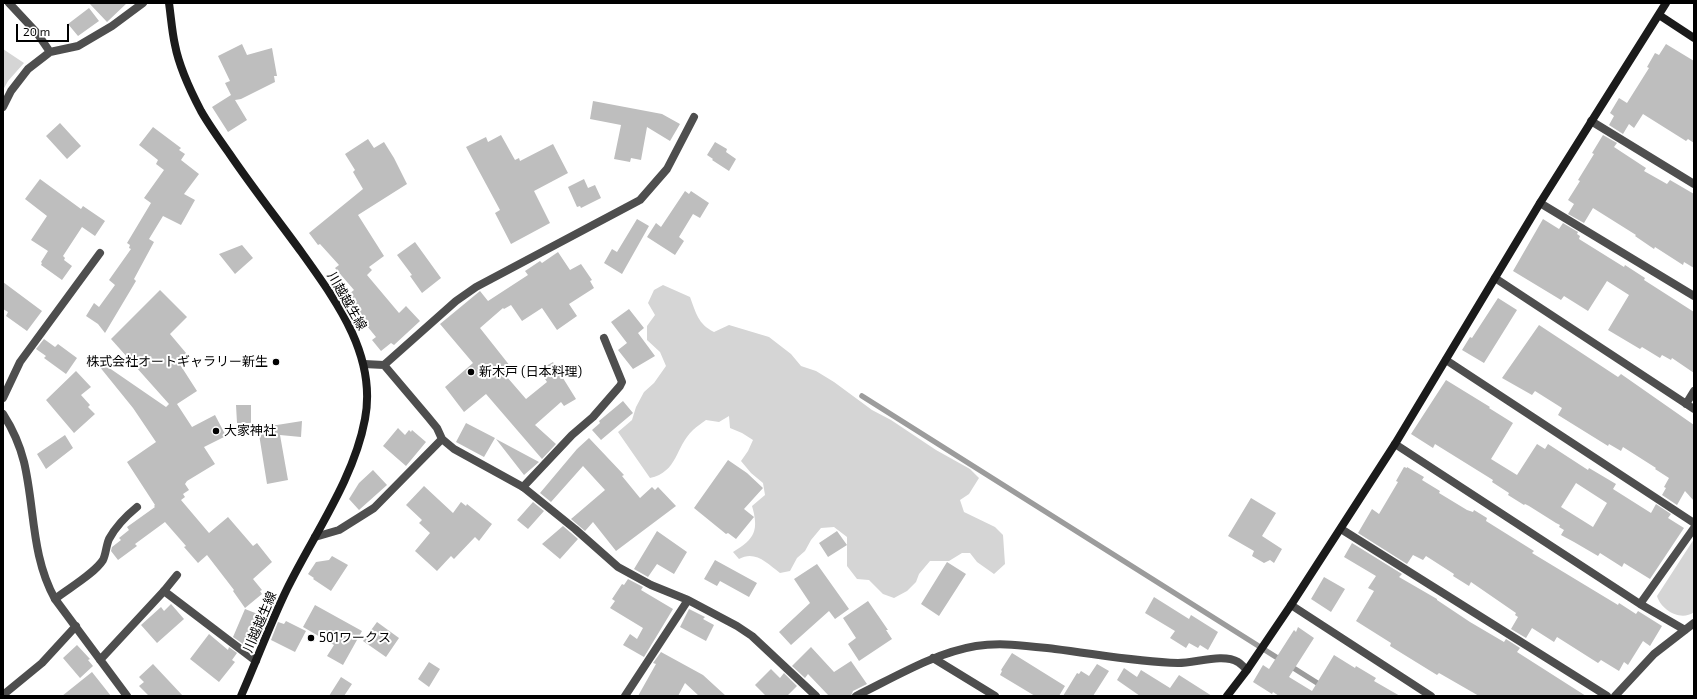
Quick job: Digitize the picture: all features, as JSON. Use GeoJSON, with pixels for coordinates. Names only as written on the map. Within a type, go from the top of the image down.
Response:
{"type":"FeatureCollection","features":[{"type":"Feature","properties":{"kind":"street"},"geometry":{"type":"LineString","coordinates":[[9,3],[37,33],[50,52]]}},
{"type":"Feature","properties":{"kind":"street"},"geometry":{"type":"LineString","coordinates":[[3,107],[11,91],[28,69],[50,52],[78,46],[112,26],[143,3]]}},
{"type":"Feature","properties":{"kind":"street","name":"川越越生線"},"geometry":{"type":"LineString","coordinates":[[169,3],[175,47],[190,87],[201,110],[233,159],[334,299],[350,327],[364,364],[367,383],[367,403],[360,443],[350,468],[287,589],[241,696]]}},
{"type":"Feature","properties":{"kind":"street"},"geometry":{"type":"LineString","coordinates":[[1227,696],[1247,670],[1291,605],[1395,444],[1540,203],[1666,3]]}},
{"type":"Feature","properties":{"kind":"street"},"geometry":{"type":"LineString","coordinates":[[1659,15],[1694,38]]}},
{"type":"Feature","properties":{"kind":"street"},"geometry":{"type":"LineString","coordinates":[[364,364],[384,365],[433,321],[476,287],[640,200],[667,169],[694,117]]}},
{"type":"Feature","properties":{"kind":"street"},"geometry":{"type":"LineString","coordinates":[[1591,121],[1694,184]]}},
{"type":"Feature","properties":{"kind":"street"},"geometry":{"type":"LineString","coordinates":[[1540,203],[1694,296]]}},
{"type":"Feature","properties":{"kind":"street"},"geometry":{"type":"LineString","coordinates":[[3,398],[20,362],[100,253]]}},
{"type":"Feature","properties":{"kind":"street"},"geometry":{"type":"LineString","coordinates":[[1495,278],[1694,409]]}},
{"type":"Feature","properties":{"kind":"street"},"geometry":{"type":"LineString","coordinates":[[523,487],[572,435],[593,417],[620,386],[622,382],[604,338]]}},
{"type":"Feature","properties":{"kind":"street"},"geometry":{"type":"LineString","coordinates":[[1446,360],[1694,523]]}},
{"type":"Feature","properties":{"kind":"street"},"geometry":{"type":"LineString","coordinates":[[384,365],[437,428],[442,439],[454,449],[523,487],[575,529],[618,567],[651,585],[688,600],[737,626],[752,636],[816,696]]}},
{"type":"Feature","properties":{"kind":"street"},"geometry":{"type":"LineString","coordinates":[[1686,404],[1694,391]]}},
{"type":"Feature","properties":{"kind":"street"},"geometry":{"type":"LineString","coordinates":[[3,414],[9,424],[24,461],[40,567],[47,585],[55,599],[127,696]]}},
{"type":"Feature","properties":{"kind":"street"},"geometry":{"type":"LineString","coordinates":[[315,537],[339,530],[374,508],[442,439]]}},
{"type":"Feature","properties":{"kind":"street"},"geometry":{"type":"LineString","coordinates":[[1395,444],[1640,604],[1685,630]]}},
{"type":"Feature","properties":{"kind":"street"},"geometry":{"type":"LineString","coordinates":[[55,599],[95,569],[103,559],[108,540],[116,528],[124,518],[137,507]]}},
{"type":"Feature","properties":{"kind":"street"},"geometry":{"type":"LineString","coordinates":[[1640,604],[1694,528]]}},
{"type":"Feature","properties":{"kind":"street"},"geometry":{"type":"LineString","coordinates":[[1341,529],[1607,696]]}},
{"type":"Feature","properties":{"kind":"street"},"geometry":{"type":"LineString","coordinates":[[100,660],[177,575]]}},
{"type":"Feature","properties":{"kind":"street"},"geometry":{"type":"LineString","coordinates":[[164,591],[256,661]]}},
{"type":"Feature","properties":{"kind":"street"},"geometry":{"type":"LineString","coordinates":[[625,696],[688,600]]}},
{"type":"Feature","properties":{"kind":"street"},"geometry":{"type":"LineString","coordinates":[[1291,605],[1431,696]]}},
{"type":"Feature","properties":{"kind":"street"},"geometry":{"type":"LineString","coordinates":[[1615,696],[1654,654],[1694,623]]}},
{"type":"Feature","properties":{"kind":"street"},"geometry":{"type":"LineString","coordinates":[[3,695],[42,662],[76,626]]}},
{"type":"Feature","properties":{"kind":"street"},"geometry":{"type":"LineString","coordinates":[[856,696],[934,658],[977,646],[999,644],[1025,645],[1157,662],[1180,663],[1228,658],[1238,662],[1247,670]]}},
{"type":"Feature","properties":{"kind":"street"},"geometry":{"type":"LineString","coordinates":[[934,658],[995,696]]}},
{"type":"Feature","properties":{"kind":"shaded area"},"geometry":{"type":"Polygon","coordinates":[[[3,49],[24,63],[8,81],[3,90],[3,49]]]}},
{"type":"Feature","properties":{"kind":"shaded area"},"geometry":{"type":"Polygon","coordinates":[[[663,285],[690,297],[698,318],[704,325],[714,332],[729,325],[769,337],[791,354],[801,366],[816,371],[834,382],[872,410],[891,420],[936,450],[970,469],[979,478],[969,494],[960,500],[964,512],[995,527],[1003,535],[1005,564],[994,574],[977,562],[970,553],[962,553],[949,561],[930,561],[919,574],[916,582],[907,591],[894,598],[883,594],[869,580],[857,579],[847,566],[847,537],[834,527],[821,528],[811,540],[805,551],[797,558],[790,571],[780,573],[766,562],[756,557],[750,556],[739,559],[733,552],[751,538],[755,528],[752,506],[765,495],[763,483],[751,473],[741,461],[753,440],[730,428],[729,416],[719,422],[706,420],[687,437],[671,465],[659,475],[650,478],[618,432],[632,420],[636,407],[644,392],[654,383],[666,366],[660,352],[647,340],[647,326],[655,315],[648,303],[654,290],[663,285]]]}},
{"type":"Feature","properties":{"kind":"shaded area"},"geometry":{"type":"Polygon","coordinates":[[[1694,539],[1694,612],[1683,616],[1667,610],[1659,601],[1657,596],[1694,539]]]}},
{"type":"Feature","properties":{"kind":"building"},"geometry":{"type":"Polygon","coordinates":[[[89,3],[127,3],[107,22],[89,3]]]}},
{"type":"Feature","properties":{"kind":"building"},"geometry":{"type":"Polygon","coordinates":[[[89,8],[99,21],[78,36],[68,24],[89,8]]]}},
{"type":"Feature","properties":{"kind":"building"},"geometry":{"type":"Polygon","coordinates":[[[242,44],[247,55],[272,48],[277,76],[274,76],[275,82],[241,99],[235,100],[247,120],[228,132],[212,107],[231,95],[225,83],[230,81],[218,56],[242,44]]]}},
{"type":"Feature","properties":{"kind":"building"},"geometry":{"type":"Polygon","coordinates":[[[1666,44],[1694,61],[1694,143],[1688,139],[1686,141],[1643,114],[1634,128],[1629,124],[1623,134],[1609,125],[1614,116],[1610,113],[1619,98],[1627,103],[1649,68],[1647,67],[1655,53],[1659,55],[1666,44]]]}},
{"type":"Feature","properties":{"kind":"building"},"geometry":{"type":"Polygon","coordinates":[[[593,101],[662,114],[680,124],[670,141],[647,127],[641,160],[631,158],[630,162],[614,159],[621,125],[590,119],[593,101]]]}},
{"type":"Feature","properties":{"kind":"building"},"geometry":{"type":"Polygon","coordinates":[[[60,123],[81,146],[67,159],[46,136],[60,123]]]}},
{"type":"Feature","properties":{"kind":"building"},"geometry":{"type":"Polygon","coordinates":[[[153,127],[181,148],[179,150],[185,154],[181,160],[199,174],[184,194],[195,200],[181,225],[163,216],[149,239],[154,242],[134,279],[136,281],[105,333],[98,324],[86,316],[94,303],[99,307],[115,285],[109,280],[131,249],[129,248],[130,245],[127,243],[151,203],[144,198],[164,170],[156,164],[158,160],[139,145],[153,127]]]}},
{"type":"Feature","properties":{"kind":"building"},"geometry":{"type":"Polygon","coordinates":[[[501,135],[515,160],[519,158],[520,161],[553,144],[568,173],[534,191],[550,223],[511,244],[495,213],[500,210],[466,147],[486,137],[488,142],[501,135]]]}},
{"type":"Feature","properties":{"kind":"building"},"geometry":{"type":"Polygon","coordinates":[[[1603,135],[1617,143],[1614,147],[1646,168],[1644,171],[1667,184],[1670,180],[1694,194],[1694,268],[1684,262],[1683,265],[1655,247],[1654,249],[1635,236],[1636,235],[1593,208],[1584,223],[1568,214],[1574,204],[1568,200],[1580,181],[1578,180],[1594,154],[1592,153],[1603,135]]]}},
{"type":"Feature","properties":{"kind":"building"},"geometry":{"type":"Polygon","coordinates":[[[368,139],[374,148],[384,142],[407,184],[358,215],[384,256],[369,267],[372,270],[367,275],[399,313],[406,306],[420,321],[394,345],[391,343],[381,351],[372,340],[376,337],[344,298],[354,290],[335,268],[339,265],[320,244],[318,245],[309,233],[363,189],[353,172],[355,170],[345,154],[368,139]]]}},
{"type":"Feature","properties":{"kind":"building"},"geometry":{"type":"Polygon","coordinates":[[[715,142],[727,149],[726,152],[736,159],[729,171],[707,155],[715,142]]]}},
{"type":"Feature","properties":{"kind":"building"},"geometry":{"type":"Polygon","coordinates":[[[40,179],[81,209],[83,206],[105,221],[95,236],[82,227],[63,256],[65,258],[64,260],[72,266],[62,280],[41,265],[41,262],[48,251],[31,240],[47,216],[25,199],[40,179]]]}},
{"type":"Feature","properties":{"kind":"building"},"geometry":{"type":"Polygon","coordinates":[[[584,179],[588,188],[595,185],[601,198],[581,208],[580,206],[577,207],[568,187],[584,179]]]}},
{"type":"Feature","properties":{"kind":"building"},"geometry":{"type":"Polygon","coordinates":[[[685,191],[689,194],[691,191],[709,203],[700,218],[693,214],[679,237],[684,241],[675,255],[647,237],[656,223],[661,227],[685,191]]]}},
{"type":"Feature","properties":{"kind":"building"},"geometry":{"type":"Polygon","coordinates":[[[637,219],[649,226],[622,274],[604,263],[612,249],[617,252],[637,219]]]}},
{"type":"Feature","properties":{"kind":"building"},"geometry":{"type":"Polygon","coordinates":[[[1543,219],[1559,229],[1563,223],[1578,232],[1577,234],[1580,236],[1579,239],[1624,267],[1625,265],[1645,278],[1644,280],[1694,312],[1694,373],[1672,358],[1671,360],[1662,355],[1660,358],[1642,347],[1640,349],[1608,330],[1629,295],[1607,281],[1588,311],[1564,296],[1561,300],[1513,271],[1543,219]]]}},
{"type":"Feature","properties":{"kind":"building"},"geometry":{"type":"Polygon","coordinates":[[[415,242],[441,278],[422,293],[410,276],[412,275],[397,255],[415,242]]]}},
{"type":"Feature","properties":{"kind":"building"},"geometry":{"type":"Polygon","coordinates":[[[242,245],[253,258],[235,274],[219,254],[242,245]]]}},
{"type":"Feature","properties":{"kind":"building"},"geometry":{"type":"Polygon","coordinates":[[[558,252],[570,270],[581,264],[592,280],[590,281],[594,288],[569,304],[577,316],[557,330],[542,308],[522,321],[511,305],[504,309],[503,308],[480,328],[514,371],[507,377],[526,399],[547,382],[539,370],[553,362],[576,399],[564,406],[561,402],[535,425],[556,444],[542,459],[486,394],[464,412],[445,387],[473,363],[440,324],[480,291],[488,301],[528,275],[525,271],[540,261],[542,263],[558,252]]]}},
{"type":"Feature","properties":{"kind":"building"},"geometry":{"type":"Polygon","coordinates":[[[3,282],[42,311],[27,331],[6,316],[8,312],[3,309],[3,282]]]}},
{"type":"Feature","properties":{"kind":"building"},"geometry":{"type":"Polygon","coordinates":[[[160,290],[187,317],[170,334],[186,353],[178,361],[197,391],[177,404],[192,427],[215,415],[226,436],[204,447],[215,464],[187,481],[185,484],[189,490],[183,494],[185,497],[181,500],[209,533],[228,517],[253,546],[257,543],[272,562],[253,579],[262,590],[260,591],[262,594],[245,608],[233,591],[234,590],[207,555],[198,563],[184,547],[186,546],[165,522],[135,544],[137,546],[118,560],[111,551],[112,547],[121,540],[119,538],[129,530],[127,527],[155,507],[127,462],[156,442],[133,408],[99,366],[102,363],[166,407],[169,404],[111,339],[160,290]]]}},
{"type":"Feature","properties":{"kind":"building"},"geometry":{"type":"Polygon","coordinates":[[[1498,298],[1517,310],[1484,363],[1462,350],[1470,337],[1472,338],[1498,298]]]}},
{"type":"Feature","properties":{"kind":"building"},"geometry":{"type":"Polygon","coordinates":[[[629,309],[644,328],[638,333],[655,356],[633,369],[618,350],[627,343],[611,322],[629,309]]]}},
{"type":"Feature","properties":{"kind":"building"},"geometry":{"type":"Polygon","coordinates":[[[1539,325],[1618,377],[1621,374],[1694,425],[1694,501],[1685,491],[1677,505],[1662,495],[1669,478],[1655,469],[1656,468],[1623,447],[1621,451],[1609,444],[1608,446],[1558,415],[1562,408],[1535,391],[1532,395],[1502,378],[1539,325]]]}},
{"type":"Feature","properties":{"kind":"building"},"geometry":{"type":"Polygon","coordinates":[[[44,339],[55,347],[58,344],[77,358],[66,374],[44,358],[46,356],[36,349],[44,339]]]}},
{"type":"Feature","properties":{"kind":"building"},"geometry":{"type":"Polygon","coordinates":[[[76,371],[91,387],[81,395],[90,405],[88,407],[95,414],[74,433],[46,400],[76,371]]]}},
{"type":"Feature","properties":{"kind":"building"},"geometry":{"type":"Polygon","coordinates":[[[1446,380],[1513,423],[1491,459],[1517,475],[1537,444],[1545,449],[1548,444],[1588,470],[1589,468],[1616,484],[1613,489],[1651,513],[1656,504],[1671,514],[1668,518],[1684,528],[1650,579],[1624,563],[1622,567],[1600,553],[1598,556],[1561,535],[1564,530],[1559,527],[1560,525],[1508,495],[1509,493],[1492,482],[1493,480],[1435,444],[1433,448],[1411,434],[1446,380]],[[1576,483],[1561,507],[1593,527],[1607,503],[1576,483]]]}},
{"type":"Feature","properties":{"kind":"building"},"geometry":{"type":"Polygon","coordinates":[[[623,401],[633,413],[601,440],[592,430],[600,423],[599,421],[623,401]]]}},
{"type":"Feature","properties":{"kind":"building"},"geometry":{"type":"Polygon","coordinates":[[[236,405],[251,405],[251,423],[237,423],[236,405]]]}},
{"type":"Feature","properties":{"kind":"building"},"geometry":{"type":"Polygon","coordinates":[[[302,421],[301,437],[280,435],[288,480],[267,484],[258,428],[302,421]]]}},
{"type":"Feature","properties":{"kind":"building"},"geometry":{"type":"Polygon","coordinates":[[[466,423],[495,438],[484,457],[456,442],[466,423]]]}},
{"type":"Feature","properties":{"kind":"building"},"geometry":{"type":"Polygon","coordinates":[[[398,428],[405,435],[409,430],[411,432],[412,430],[426,442],[406,466],[383,446],[398,428]]]}},
{"type":"Feature","properties":{"kind":"building"},"geometry":{"type":"Polygon","coordinates":[[[65,435],[73,448],[46,469],[37,454],[65,435]]]}},
{"type":"Feature","properties":{"kind":"building"},"geometry":{"type":"Polygon","coordinates":[[[589,438],[624,475],[622,476],[640,498],[652,487],[655,490],[658,487],[676,506],[616,551],[593,522],[585,531],[571,519],[605,490],[583,466],[551,502],[540,493],[577,449],[589,438]]]}},
{"type":"Feature","properties":{"kind":"building"},"geometry":{"type":"Polygon","coordinates":[[[496,439],[539,462],[524,475],[496,439]]]}},
{"type":"Feature","properties":{"kind":"building"},"geometry":{"type":"Polygon","coordinates":[[[728,460],[747,473],[763,488],[744,509],[754,517],[736,539],[728,533],[726,534],[694,508],[728,460]]]}},
{"type":"Feature","properties":{"kind":"building"},"geometry":{"type":"Polygon","coordinates":[[[1404,467],[1407,467],[1424,477],[1422,480],[1440,491],[1439,493],[1467,510],[1473,512],[1474,510],[1487,518],[1486,521],[1534,551],[1532,553],[1618,605],[1619,603],[1636,614],[1638,611],[1662,626],[1650,646],[1643,641],[1628,665],[1624,662],[1619,671],[1601,660],[1598,663],[1557,637],[1554,642],[1532,628],[1526,638],[1511,629],[1518,617],[1515,615],[1516,613],[1471,582],[1469,586],[1453,576],[1454,574],[1426,556],[1423,560],[1413,555],[1407,564],[1358,533],[1372,509],[1379,514],[1398,482],[1396,481],[1404,467]]]}},
{"type":"Feature","properties":{"kind":"building"},"geometry":{"type":"Polygon","coordinates":[[[373,470],[387,485],[359,510],[349,499],[359,483],[373,470]]]}},
{"type":"Feature","properties":{"kind":"building"},"geometry":{"type":"Polygon","coordinates":[[[424,486],[453,513],[461,502],[466,506],[467,504],[492,524],[479,541],[475,537],[454,559],[451,556],[437,571],[415,551],[430,533],[419,523],[422,520],[406,505],[424,486]]]}},
{"type":"Feature","properties":{"kind":"building"},"geometry":{"type":"Polygon","coordinates":[[[1251,498],[1276,513],[1262,536],[1282,549],[1274,563],[1270,560],[1264,563],[1252,556],[1254,551],[1228,536],[1251,498]]]}},
{"type":"Feature","properties":{"kind":"building"},"geometry":{"type":"Polygon","coordinates":[[[533,502],[544,511],[528,529],[517,520],[533,502]]]}},
{"type":"Feature","properties":{"kind":"building"},"geometry":{"type":"Polygon","coordinates":[[[563,526],[578,539],[560,559],[542,544],[563,526]]]}},
{"type":"Feature","properties":{"kind":"building"},"geometry":{"type":"Polygon","coordinates":[[[657,531],[687,552],[674,574],[657,564],[648,577],[634,569],[657,531]]]}},
{"type":"Feature","properties":{"kind":"building"},"geometry":{"type":"Polygon","coordinates":[[[837,531],[847,545],[828,557],[819,543],[837,531]]]}},
{"type":"Feature","properties":{"kind":"building"},"geometry":{"type":"Polygon","coordinates":[[[1352,543],[1402,574],[1399,577],[1437,599],[1470,622],[1504,642],[1506,639],[1520,648],[1517,652],[1586,696],[1479,696],[1439,673],[1437,675],[1390,646],[1391,643],[1356,621],[1374,591],[1368,588],[1376,576],[1344,557],[1352,543]]]}},
{"type":"Feature","properties":{"kind":"building"},"geometry":{"type":"Polygon","coordinates":[[[332,556],[348,565],[331,591],[308,574],[316,562],[329,560],[332,556]]]}},
{"type":"Feature","properties":{"kind":"building"},"geometry":{"type":"Polygon","coordinates":[[[715,560],[757,583],[749,597],[720,581],[717,586],[704,579],[715,560]]]}},
{"type":"Feature","properties":{"kind":"building"},"geometry":{"type":"Polygon","coordinates":[[[947,562],[966,574],[939,616],[921,604],[947,562]]]}},
{"type":"Feature","properties":{"kind":"building"},"geometry":{"type":"Polygon","coordinates":[[[817,564],[849,609],[835,619],[829,611],[791,645],[779,632],[810,603],[794,579],[817,564]]]}},
{"type":"Feature","properties":{"kind":"building"},"geometry":{"type":"Polygon","coordinates":[[[1324,577],[1345,589],[1331,612],[1311,599],[1324,577]]]}},
{"type":"Feature","properties":{"kind":"building"},"geometry":{"type":"Polygon","coordinates":[[[628,579],[643,587],[641,590],[673,609],[644,657],[623,645],[630,634],[637,639],[643,628],[610,608],[615,601],[612,599],[622,584],[624,585],[628,579]]]}},
{"type":"Feature","properties":{"kind":"building"},"geometry":{"type":"Polygon","coordinates":[[[1154,597],[1189,619],[1191,615],[1218,632],[1208,650],[1200,645],[1198,648],[1189,643],[1186,648],[1170,638],[1175,631],[1145,613],[1154,597]]]}},
{"type":"Feature","properties":{"kind":"building"},"geometry":{"type":"Polygon","coordinates":[[[868,601],[888,630],[886,630],[892,639],[859,661],[848,644],[856,638],[843,618],[868,601]]]}},
{"type":"Feature","properties":{"kind":"building"},"geometry":{"type":"Polygon","coordinates":[[[171,604],[184,619],[157,643],[141,625],[161,607],[164,611],[171,604]]]}},
{"type":"Feature","properties":{"kind":"building"},"geometry":{"type":"Polygon","coordinates":[[[315,605],[362,631],[343,665],[327,656],[334,645],[303,627],[315,605]]]}},
{"type":"Feature","properties":{"kind":"building"},"geometry":{"type":"Polygon","coordinates":[[[245,609],[268,618],[261,635],[254,632],[251,641],[247,640],[243,644],[233,637],[245,609]]]}},
{"type":"Feature","properties":{"kind":"building"},"geometry":{"type":"Polygon","coordinates":[[[689,609],[705,617],[703,619],[714,625],[706,641],[680,627],[689,609]]]}},
{"type":"Feature","properties":{"kind":"building"},"geometry":{"type":"Polygon","coordinates":[[[286,621],[306,631],[295,652],[271,640],[278,622],[284,624],[286,621]]]}},
{"type":"Feature","properties":{"kind":"building"},"geometry":{"type":"Polygon","coordinates":[[[377,622],[399,638],[386,657],[363,641],[377,622]]]}},
{"type":"Feature","properties":{"kind":"building"},"geometry":{"type":"Polygon","coordinates":[[[1298,627],[1314,638],[1289,677],[1312,691],[1334,655],[1355,668],[1356,666],[1376,678],[1374,681],[1400,696],[1279,696],[1273,692],[1272,694],[1253,682],[1263,665],[1269,669],[1294,630],[1296,632],[1298,627]]]}},
{"type":"Feature","properties":{"kind":"building"},"geometry":{"type":"Polygon","coordinates":[[[209,634],[228,650],[229,647],[237,653],[232,660],[235,662],[219,682],[190,659],[209,634]]]}},
{"type":"Feature","properties":{"kind":"building"},"geometry":{"type":"Polygon","coordinates":[[[77,645],[90,659],[88,660],[93,666],[80,678],[63,658],[77,645]]]}},
{"type":"Feature","properties":{"kind":"building"},"geometry":{"type":"Polygon","coordinates":[[[811,647],[834,672],[851,661],[867,684],[853,691],[851,696],[829,696],[808,674],[805,678],[792,666],[811,647]]]}},
{"type":"Feature","properties":{"kind":"building"},"geometry":{"type":"Polygon","coordinates":[[[661,652],[703,675],[726,696],[699,696],[685,683],[678,696],[638,696],[656,664],[653,663],[661,652]]]}},
{"type":"Feature","properties":{"kind":"building"},"geometry":{"type":"Polygon","coordinates":[[[1012,653],[1065,686],[1059,696],[1035,696],[1000,675],[1001,670],[1012,653]]]}},
{"type":"Feature","properties":{"kind":"building"},"geometry":{"type":"Polygon","coordinates":[[[429,662],[440,669],[429,687],[418,679],[429,662]]]}},
{"type":"Feature","properties":{"kind":"building"},"geometry":{"type":"Polygon","coordinates":[[[153,664],[183,696],[149,696],[139,686],[144,682],[139,677],[153,664]]]}},
{"type":"Feature","properties":{"kind":"building"},"geometry":{"type":"Polygon","coordinates":[[[1097,664],[1109,671],[1093,696],[1063,696],[1077,673],[1079,674],[1081,671],[1089,676],[1097,664]]]}},
{"type":"Feature","properties":{"kind":"building"},"geometry":{"type":"Polygon","coordinates":[[[1124,668],[1137,677],[1141,670],[1170,688],[1179,675],[1212,696],[1140,696],[1117,680],[1124,668]]]}},
{"type":"Feature","properties":{"kind":"building"},"geometry":{"type":"Polygon","coordinates":[[[771,669],[780,678],[784,673],[797,686],[787,696],[766,696],[755,685],[771,669]]]}},
{"type":"Feature","properties":{"kind":"building"},"geometry":{"type":"Polygon","coordinates":[[[92,672],[111,696],[62,696],[92,672]]]}},
{"type":"Feature","properties":{"kind":"building"},"geometry":{"type":"Polygon","coordinates":[[[341,677],[352,684],[344,696],[329,696],[341,677]]]}},
{"type":"Feature","properties":{"kind":"waterway"},"geometry":{"type":"LineString","coordinates":[[862,396],[1322,686]]}},
{"type":"Feature","properties":{"kind":"place","name":"株式会社オートギャラリー新生"},"geometry":{"type":"Point","coordinates":[276,362]}},
{"type":"Feature","properties":{"kind":"place","name":"新木戸 (日本料理)"},"geometry":{"type":"Point","coordinates":[471,372]}},
{"type":"Feature","properties":{"kind":"place","name":"大家神社"},"geometry":{"type":"Point","coordinates":[216,431]}},
{"type":"Feature","properties":{"kind":"place","name":"501ワークス"},"geometry":{"type":"Point","coordinates":[311,638]}}]}
